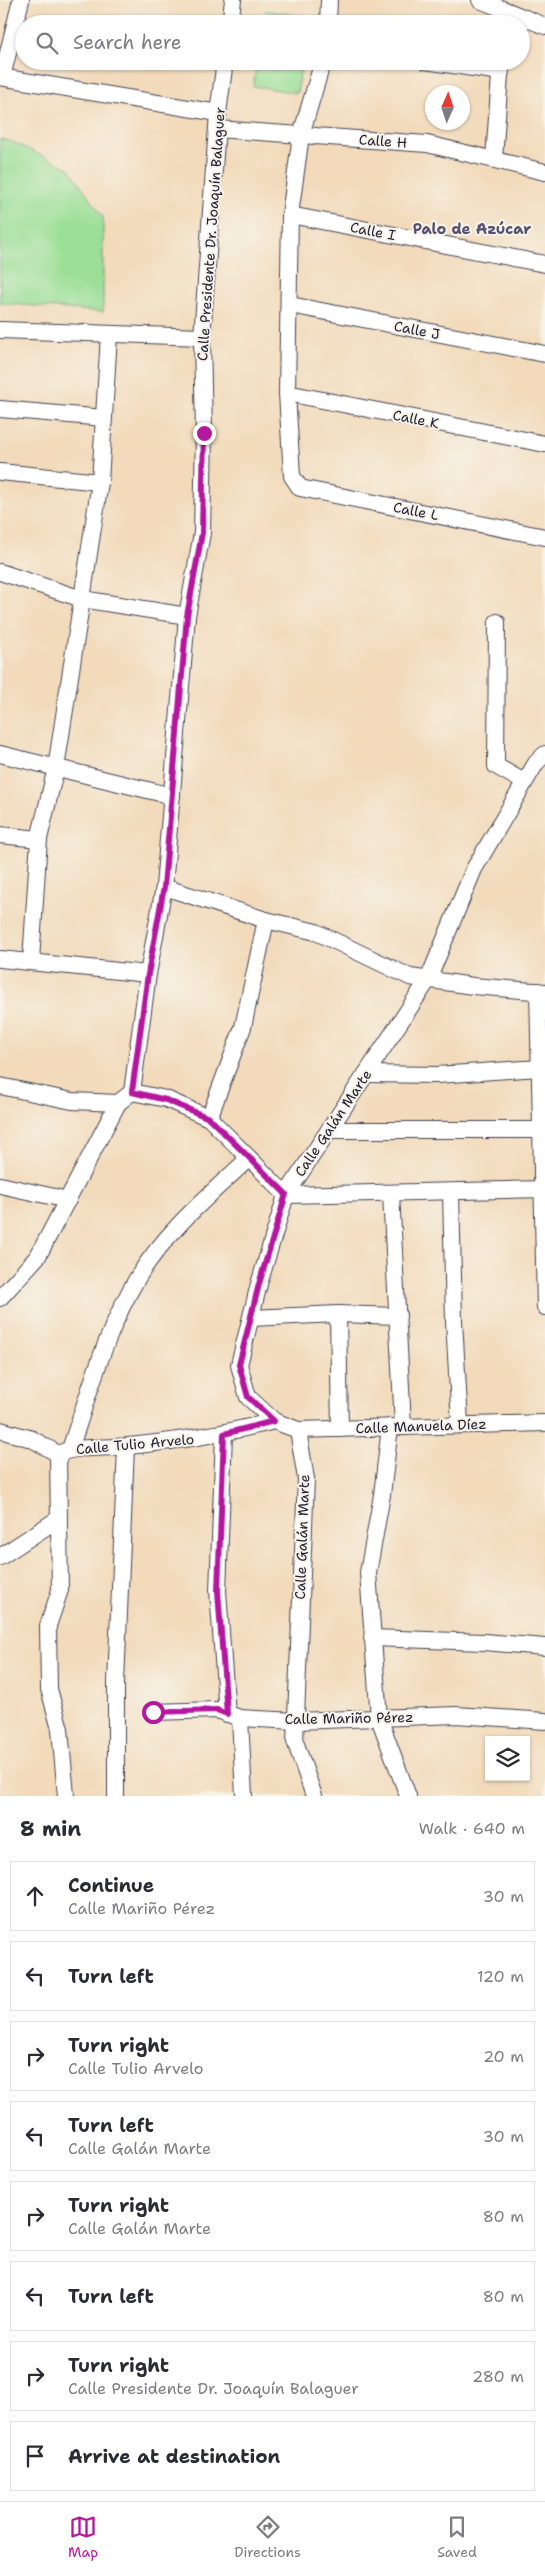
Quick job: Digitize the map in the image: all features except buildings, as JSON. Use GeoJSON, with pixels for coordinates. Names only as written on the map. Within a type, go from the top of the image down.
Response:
{"type":"FeatureCollection","features":[{"type":"Feature","properties":{"kind":"street"},"geometry":{"type":"LineString","coordinates":[[17,15],[21,0]]}},
{"type":"Feature","properties":{"kind":"street"},"geometry":{"type":"LineString","coordinates":[[231,15],[233,0]]}},
{"type":"Feature","properties":{"kind":"street"},"geometry":{"type":"LineString","coordinates":[[328,15],[329,0]]}},
{"type":"Feature","properties":{"kind":"street"},"geometry":{"type":"LineString","coordinates":[[480,0],[502,15]]}},
{"type":"Feature","properties":{"kind":"street"},"geometry":{"type":"LineString","coordinates":[[530,22],[545,26]]}},
{"type":"Feature","properties":{"kind":"street"},"geometry":{"type":"LineString","coordinates":[[1,77],[15,23]]}},
{"type":"Feature","properties":{"kind":"street","name":"Calle Presidente Dr. Joaquín Balaguer"},"geometry":{"type":"LineString","coordinates":[[132,1092],[148,974],[164,887],[187,616],[202,533],[204,433],[202,337],[218,121],[224,70]]}},
{"type":"Feature","properties":{"kind":"street"},"geometry":{"type":"LineString","coordinates":[[287,393],[290,305],[290,216],[301,135],[320,70]]}},
{"type":"Feature","properties":{"kind":"street"},"geometry":{"type":"LineString","coordinates":[[494,159],[501,70]]}},
{"type":"Feature","properties":{"kind":"street","name":"Calle H"},"geometry":{"type":"LineString","coordinates":[[1,77],[218,121],[301,135],[427,144],[545,172]]}},
{"type":"Feature","properties":{"kind":"street","name":"Calle I"},"geometry":{"type":"LineString","coordinates":[[290,216],[545,264]]}},
{"type":"Feature","properties":{"kind":"street","name":"Calle J"},"geometry":{"type":"LineString","coordinates":[[290,305],[545,354]]}},
{"type":"Feature","properties":{"kind":"street"},"geometry":{"type":"LineString","coordinates":[[0,330],[202,337]]}},
{"type":"Feature","properties":{"kind":"street"},"geometry":{"type":"LineString","coordinates":[[31,961],[39,839],[56,768],[100,482],[109,335]]}},
{"type":"Feature","properties":{"kind":"street","name":"Calle K"},"geometry":{"type":"LineString","coordinates":[[287,393],[545,444]]}},
{"type":"Feature","properties":{"kind":"street","name":"Calle L"},"geometry":{"type":"LineString","coordinates":[[287,393],[292,476],[300,488],[545,537]]}},
{"type":"Feature","properties":{"kind":"street"},"geometry":{"type":"LineString","coordinates":[[0,409],[104,418]]}},
{"type":"Feature","properties":{"kind":"street"},"geometry":{"type":"LineString","coordinates":[[0,472],[100,482]]}},
{"type":"Feature","properties":{"kind":"street"},"geometry":{"type":"LineString","coordinates":[[0,572],[82,598],[187,616]]}},
{"type":"Feature","properties":{"kind":"street"},"geometry":{"type":"LineString","coordinates":[[497,622],[496,766],[524,782]]}},
{"type":"Feature","properties":{"kind":"street"},"geometry":{"type":"LineString","coordinates":[[0,754],[172,796]]}},
{"type":"Feature","properties":{"kind":"street","name":"Calle Galán Marte"},"geometry":{"type":"LineString","coordinates":[[314,1796],[295,1741],[306,1478],[298,1430],[274,1421],[248,1397],[239,1365],[286,1194],[428,980],[474,869],[524,782],[536,763],[545,754]]}},
{"type":"Feature","properties":{"kind":"street"},"geometry":{"type":"LineString","coordinates":[[0,835],[39,839]]}},
{"type":"Feature","properties":{"kind":"street"},"geometry":{"type":"LineString","coordinates":[[164,887],[266,920],[316,932],[410,977],[473,986],[541,992],[539,1068],[544,1189],[545,1307]]}},
{"type":"Feature","properties":{"kind":"street"},"geometry":{"type":"LineString","coordinates":[[209,1118],[243,1027],[266,920]]}},
{"type":"Feature","properties":{"kind":"street"},"geometry":{"type":"LineString","coordinates":[[0,960],[31,961],[148,974]]}},
{"type":"Feature","properties":{"kind":"street"},"geometry":{"type":"LineString","coordinates":[[366,1074],[437,1075],[539,1068]]}},
{"type":"Feature","properties":{"kind":"street"},"geometry":{"type":"LineString","coordinates":[[0,1086],[72,1101],[118,1103]]}},
{"type":"Feature","properties":{"kind":"street"},"geometry":{"type":"LineString","coordinates":[[0,1298],[38,1256],[118,1103],[132,1092],[166,1100],[209,1118],[286,1194],[544,1189]]}},
{"type":"Feature","properties":{"kind":"street"},"geometry":{"type":"LineString","coordinates":[[329,1130],[541,1130]]}},
{"type":"Feature","properties":{"kind":"street"},"geometry":{"type":"LineString","coordinates":[[66,1796],[60,1729],[49,1689],[48,1626],[60,1590],[58,1519],[64,1452],[110,1333],[138,1276],[178,1226],[249,1158]]}},
{"type":"Feature","properties":{"kind":"street"},"geometry":{"type":"LineString","coordinates":[[0,1185],[68,1200]]}},
{"type":"Feature","properties":{"kind":"street"},"geometry":{"type":"LineString","coordinates":[[451,1192],[454,1321],[460,1424]]}},
{"type":"Feature","properties":{"kind":"street"},"geometry":{"type":"LineString","coordinates":[[391,1193],[398,1316],[397,1426],[368,1573],[379,1718],[408,1796]]}},
{"type":"Feature","properties":{"kind":"street"},"geometry":{"type":"LineString","coordinates":[[251,1318],[338,1314],[398,1316]]}},
{"type":"Feature","properties":{"kind":"street"},"geometry":{"type":"LineString","coordinates":[[338,1314],[340,1428]]}},
{"type":"Feature","properties":{"kind":"street","name":"Calle Tulio Arvelo"},"geometry":{"type":"LineString","coordinates":[[0,1430],[32,1439],[64,1452],[126,1447],[224,1434],[274,1421]]}},
{"type":"Feature","properties":{"kind":"street","name":"Calle Manuela Díez"},"geometry":{"type":"LineString","coordinates":[[298,1430],[545,1423]]}},
{"type":"Feature","properties":{"kind":"street"},"geometry":{"type":"LineString","coordinates":[[224,1434],[218,1591],[244,1796]]}},
{"type":"Feature","properties":{"kind":"street"},"geometry":{"type":"LineString","coordinates":[[116,1796],[116,1683],[126,1447]]}},
{"type":"Feature","properties":{"kind":"street"},"geometry":{"type":"LineString","coordinates":[[0,1557],[58,1519]]}},
{"type":"Feature","properties":{"kind":"street"},"geometry":{"type":"LineString","coordinates":[[372,1638],[484,1642],[545,1647]]}},
{"type":"Feature","properties":{"kind":"street","name":"Calle Mariño Pérez"},"geometry":{"type":"LineString","coordinates":[[153,1712],[217,1710],[234,1716],[296,1721],[456,1715],[545,1721]]}},
{"type":"Feature","properties":{"kind":"green space"},"geometry":{"type":"Polygon","coordinates":[[[266,10],[297,15],[265,15],[266,10]]]}},
{"type":"Feature","properties":{"kind":"green space"},"geometry":{"type":"Polygon","coordinates":[[[256,70],[301,70],[297,93],[253,86],[256,70]]]}},
{"type":"Feature","properties":{"kind":"green space"},"geometry":{"type":"Polygon","coordinates":[[[0,139],[10,141],[69,168],[103,217],[103,312],[0,303],[0,139]]]}},
{"type":"Feature","properties":{"kind":"district","name":"Palo de Azúcar"},"geometry":{"type":"Point","coordinates":[472,229]}},
{"type":"Feature","properties":{"kind":"route"},"geometry":{"type":"LineString","coordinates":[[153,1712],[217,1710],[227,1714],[218,1591],[224,1434],[274,1421],[248,1397],[239,1365],[259,1284],[286,1194],[209,1118],[166,1100],[132,1092],[148,974],[164,887],[187,616],[202,533],[204,433]]}}]}
